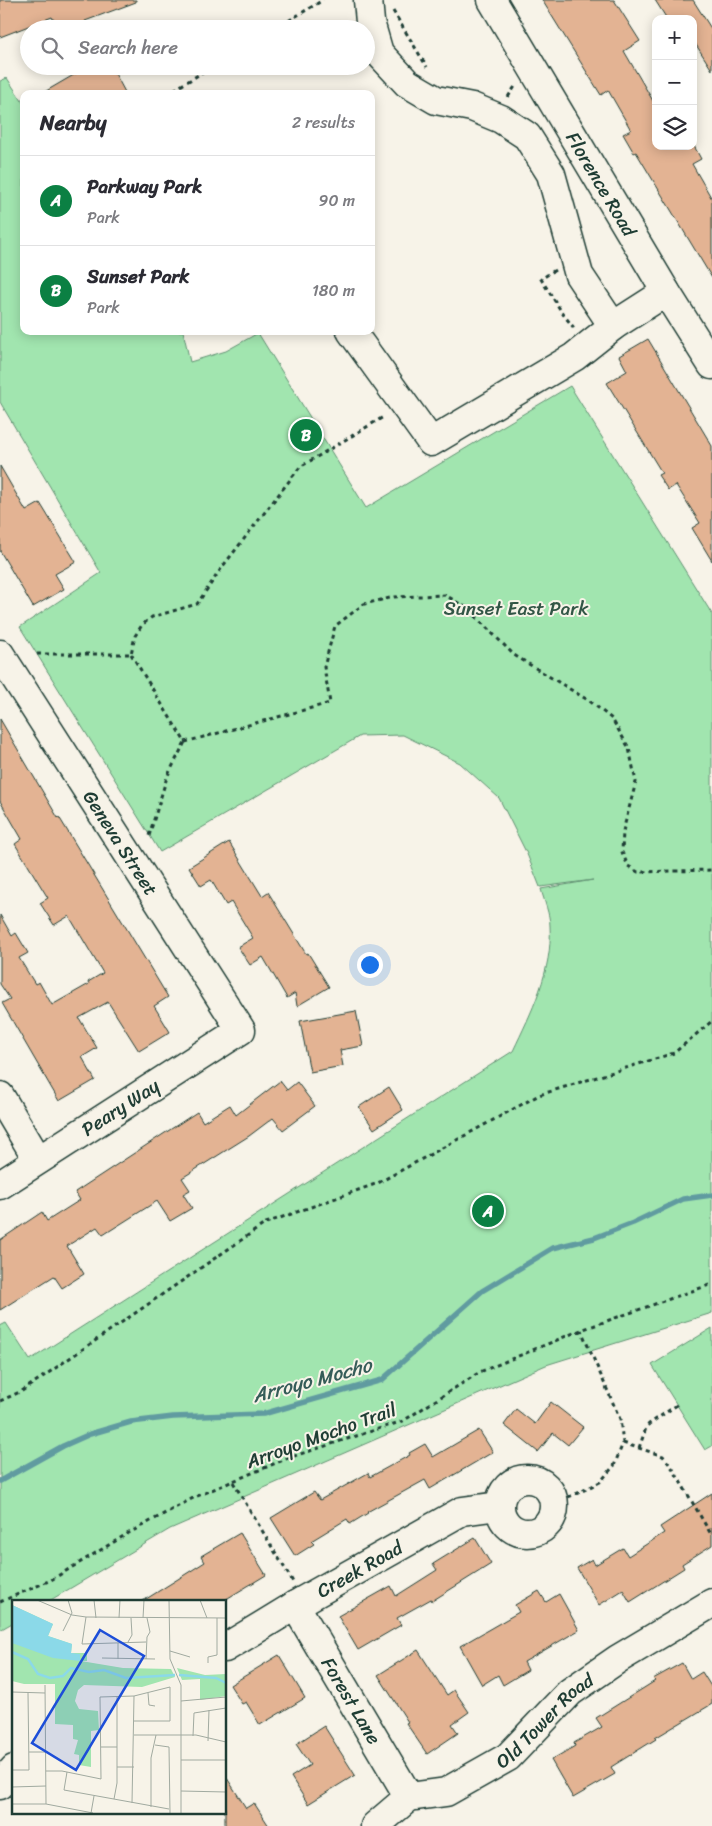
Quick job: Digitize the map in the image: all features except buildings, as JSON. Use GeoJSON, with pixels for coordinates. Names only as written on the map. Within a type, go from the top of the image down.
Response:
{"type":"FeatureCollection","features":[{"type":"Feature","properties":{"kind":"street","name":"Florence Road"},"geometry":{"type":"LineString","coordinates":[[492,0],[666,292],[712,365]]}},
{"type":"Feature","properties":{"kind":"street"},"geometry":{"type":"LineString","coordinates":[[371,20],[380,4]]}},
{"type":"Feature","properties":{"kind":"street"},"geometry":{"type":"LineString","coordinates":[[375,39],[379,53],[407,83],[436,100],[472,108],[501,119],[527,136],[551,174],[579,275],[614,326]]}},
{"type":"Feature","properties":{"kind":"street"},"geometry":{"type":"LineString","coordinates":[[354,335],[403,406],[431,442],[574,357],[614,326],[666,292]]}},
{"type":"Feature","properties":{"kind":"street","name":"Geneva Street"},"geometry":{"type":"LineString","coordinates":[[0,654],[241,1030]]}},
{"type":"Feature","properties":{"kind":"street","name":"Peary Way"},"geometry":{"type":"LineString","coordinates":[[0,1185],[241,1030]]}},
{"type":"Feature","properties":{"kind":"street"},"geometry":{"type":"LineString","coordinates":[[0,1096],[38,1160]]}},
{"type":"Feature","properties":{"kind":"street"},"geometry":{"type":"LineString","coordinates":[[523,1479],[536,1480],[546,1487],[553,1498],[553,1502],[554,1511],[549,1522],[541,1529],[530,1533],[518,1532],[508,1526],[502,1517],[499,1506],[502,1494],[511,1484],[523,1479]]}},
{"type":"Feature","properties":{"kind":"street","name":"Creek Road"},"geometry":{"type":"LineString","coordinates":[[226,1647],[462,1511],[499,1506]]}},
{"type":"Feature","properties":{"kind":"street","name":"Forest Lane"},"geometry":{"type":"LineString","coordinates":[[300,1603],[410,1796]]}},
{"type":"Feature","properties":{"kind":"street","name":"Old Tower Road"},"geometry":{"type":"LineString","coordinates":[[410,1796],[446,1792],[508,1757],[570,1692],[618,1659],[712,1603]]}},
{"type":"Feature","properties":{"kind":"street"},"geometry":{"type":"LineString","coordinates":[[0,1785],[12,1771]]}},
{"type":"Feature","properties":{"kind":"street"},"geometry":{"type":"LineString","coordinates":[[375,1826],[410,1796]]}},
{"type":"Feature","properties":{"kind":"path"},"geometry":{"type":"LineString","coordinates":[[290,20],[323,0]]}},
{"type":"Feature","properties":{"kind":"path"},"geometry":{"type":"LineString","coordinates":[[380,4],[428,68]]}},
{"type":"Feature","properties":{"kind":"path"},"geometry":{"type":"LineString","coordinates":[[174,90],[198,75]]}},
{"type":"Feature","properties":{"kind":"path"},"geometry":{"type":"LineString","coordinates":[[504,104],[519,79]]}},
{"type":"Feature","properties":{"kind":"path"},"geometry":{"type":"LineString","coordinates":[[560,267],[541,279],[563,314],[580,335]]}},
{"type":"Feature","properties":{"kind":"path"},"geometry":{"type":"LineString","coordinates":[[185,742],[132,654],[135,636],[142,624],[152,617],[196,604],[300,467],[403,406]]}},
{"type":"Feature","properties":{"kind":"path"},"geometry":{"type":"LineString","coordinates":[[148,839],[167,777],[185,742],[330,703],[324,666],[335,626],[364,604],[394,597],[445,595],[467,608],[514,655],[591,702],[612,719],[629,748],[636,782],[622,831],[622,852],[628,866],[638,872],[712,870]]}},
{"type":"Feature","properties":{"kind":"path"},"geometry":{"type":"LineString","coordinates":[[37,654],[132,654]]}},
{"type":"Feature","properties":{"kind":"path"},"geometry":{"type":"LineString","coordinates":[[0,1401],[22,1392],[266,1223],[378,1183],[539,1095],[674,1053],[712,1021]]}},
{"type":"Feature","properties":{"kind":"path","name":"Arroyo Mocho Trail"},"geometry":{"type":"LineString","coordinates":[[0,1602],[51,1580],[127,1534],[195,1497],[288,1458],[403,1421],[480,1372],[581,1330],[712,1284]]}},
{"type":"Feature","properties":{"kind":"path"},"geometry":{"type":"LineString","coordinates":[[553,1502],[574,1495],[600,1482],[614,1466],[624,1443],[620,1419],[581,1330]]}},
{"type":"Feature","properties":{"kind":"path"},"geometry":{"type":"LineString","coordinates":[[639,1448],[649,1424],[677,1405]]}},
{"type":"Feature","properties":{"kind":"path"},"geometry":{"type":"LineString","coordinates":[[624,1443],[663,1456],[673,1469],[712,1536]]}},
{"type":"Feature","properties":{"kind":"path"},"geometry":{"type":"LineString","coordinates":[[233,1482],[300,1603]]}},
{"type":"Feature","properties":{"kind":"green space","name":"Sunset East Park"},"geometry":{"type":"Polygon","coordinates":[[[7,78],[20,98],[20,335],[184,335],[190,362],[226,351],[254,335],[259,335],[366,508],[570,386],[712,614],[712,1313],[546,1365],[170,1529],[51,1600],[12,1600],[12,1623],[0,1630],[0,1326],[6,1323],[30,1360],[513,1051],[539,991],[548,959],[550,921],[541,889],[593,880],[540,887],[527,854],[499,798],[460,763],[403,735],[360,736],[160,852],[20,627],[101,573],[0,402],[0,81],[7,78]]]}},
{"type":"Feature","properties":{"kind":"green space"},"geometry":{"type":"Polygon","coordinates":[[[712,1328],[712,1446],[705,1450],[652,1365],[712,1328]]]}},
{"type":"Feature","properties":{"kind":"waterway","name":"Arroyo Mocho"},"geometry":{"type":"LineString","coordinates":[[0,1481],[63,1446],[90,1434],[131,1422],[173,1417],[263,1414],[382,1380],[482,1291],[553,1248],[594,1238],[633,1223],[683,1199],[712,1195]]}},
{"type":"Feature","properties":{"kind":"place","name":"Sunset Park"},"geometry":{"type":"Point","coordinates":[306,435]}},
{"type":"Feature","properties":{"kind":"place","name":"Parkway Park"},"geometry":{"type":"Point","coordinates":[488,1211]}}]}
